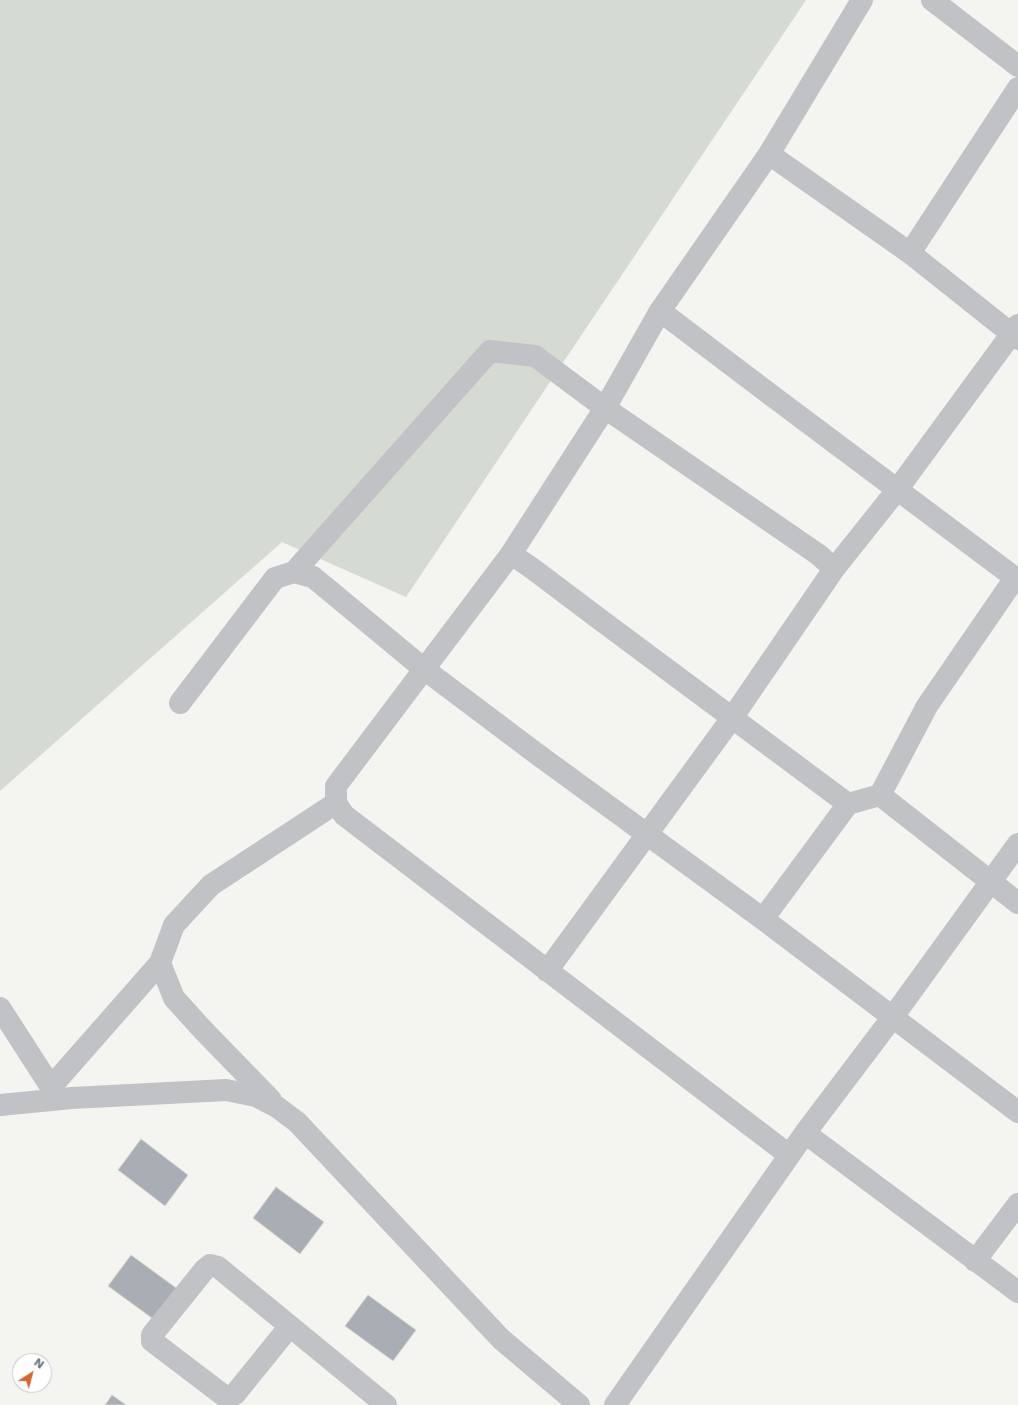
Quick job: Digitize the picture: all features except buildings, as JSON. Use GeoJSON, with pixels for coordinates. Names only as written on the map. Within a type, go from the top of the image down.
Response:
{"type":"FeatureCollection","features":[{"type":"Feature","properties":{"kind":"street"},"geometry":{"type":"LineString","coordinates":[[789,1155],[344,815],[336,803],[336,786],[511,554],[605,408],[660,311],[769,154],[862,0]]}},
{"type":"Feature","properties":{"kind":"street"},"geometry":{"type":"LineString","coordinates":[[932,0],[1018,66]]}},
{"type":"Feature","properties":{"kind":"street"},"geometry":{"type":"LineString","coordinates":[[910,253],[1018,88]]}},
{"type":"Feature","properties":{"kind":"street"},"geometry":{"type":"LineString","coordinates":[[547,971],[732,718],[834,569],[897,490],[1016,333],[910,253],[769,154]]}},
{"type":"Feature","properties":{"kind":"street"},"geometry":{"type":"LineString","coordinates":[[660,311],[1016,579],[928,706],[880,795],[848,804],[763,919]]}},
{"type":"Feature","properties":{"kind":"street"},"geometry":{"type":"LineString","coordinates":[[294,572],[490,351],[535,356],[605,408],[818,555],[834,569]]}},
{"type":"Feature","properties":{"kind":"street"},"geometry":{"type":"LineString","coordinates":[[511,554],[848,804]]}},
{"type":"Feature","properties":{"kind":"street"},"geometry":{"type":"LineString","coordinates":[[180,703],[274,578],[294,572],[314,577],[424,669],[646,835],[763,919],[1018,1112]]}},
{"type":"Feature","properties":{"kind":"street"},"geometry":{"type":"LineString","coordinates":[[880,795],[1018,903]]}},
{"type":"Feature","properties":{"kind":"street"},"geometry":{"type":"LineString","coordinates":[[55,1093],[160,963],[174,925],[210,885],[336,803]]}},
{"type":"Feature","properties":{"kind":"street"},"geometry":{"type":"LineString","coordinates":[[615,1405],[789,1155],[892,1018],[1018,844]]}},
{"type":"Feature","properties":{"kind":"street"},"geometry":{"type":"LineString","coordinates":[[160,963],[174,998],[204,1030],[277,1106],[297,1122],[501,1338],[580,1405]]}},
{"type":"Feature","properties":{"kind":"street"},"geometry":{"type":"LineString","coordinates":[[0,1008],[55,1093]]}},
{"type":"Feature","properties":{"kind":"street"},"geometry":{"type":"LineString","coordinates":[[0,1105],[55,1093],[226,1090],[256,1096],[277,1106]]}},
{"type":"Feature","properties":{"kind":"street"},"geometry":{"type":"LineString","coordinates":[[805,1133],[1018,1292]]}},
{"type":"Feature","properties":{"kind":"street"},"geometry":{"type":"LineString","coordinates":[[975,1261],[1018,1204]]}},
{"type":"Feature","properties":{"kind":"street"},"geometry":{"type":"LineString","coordinates":[[290,1326],[234,1394],[228,1398],[223,1396],[152,1341],[152,1334],[205,1269],[210,1265],[218,1268],[290,1326],[386,1405]]}},
{"type":"Feature","properties":{"kind":"shaded area"},"geometry":{"type":"Polygon","coordinates":[[[0,0],[806,0],[406,597],[282,542],[0,791],[0,0]]]}}]}
